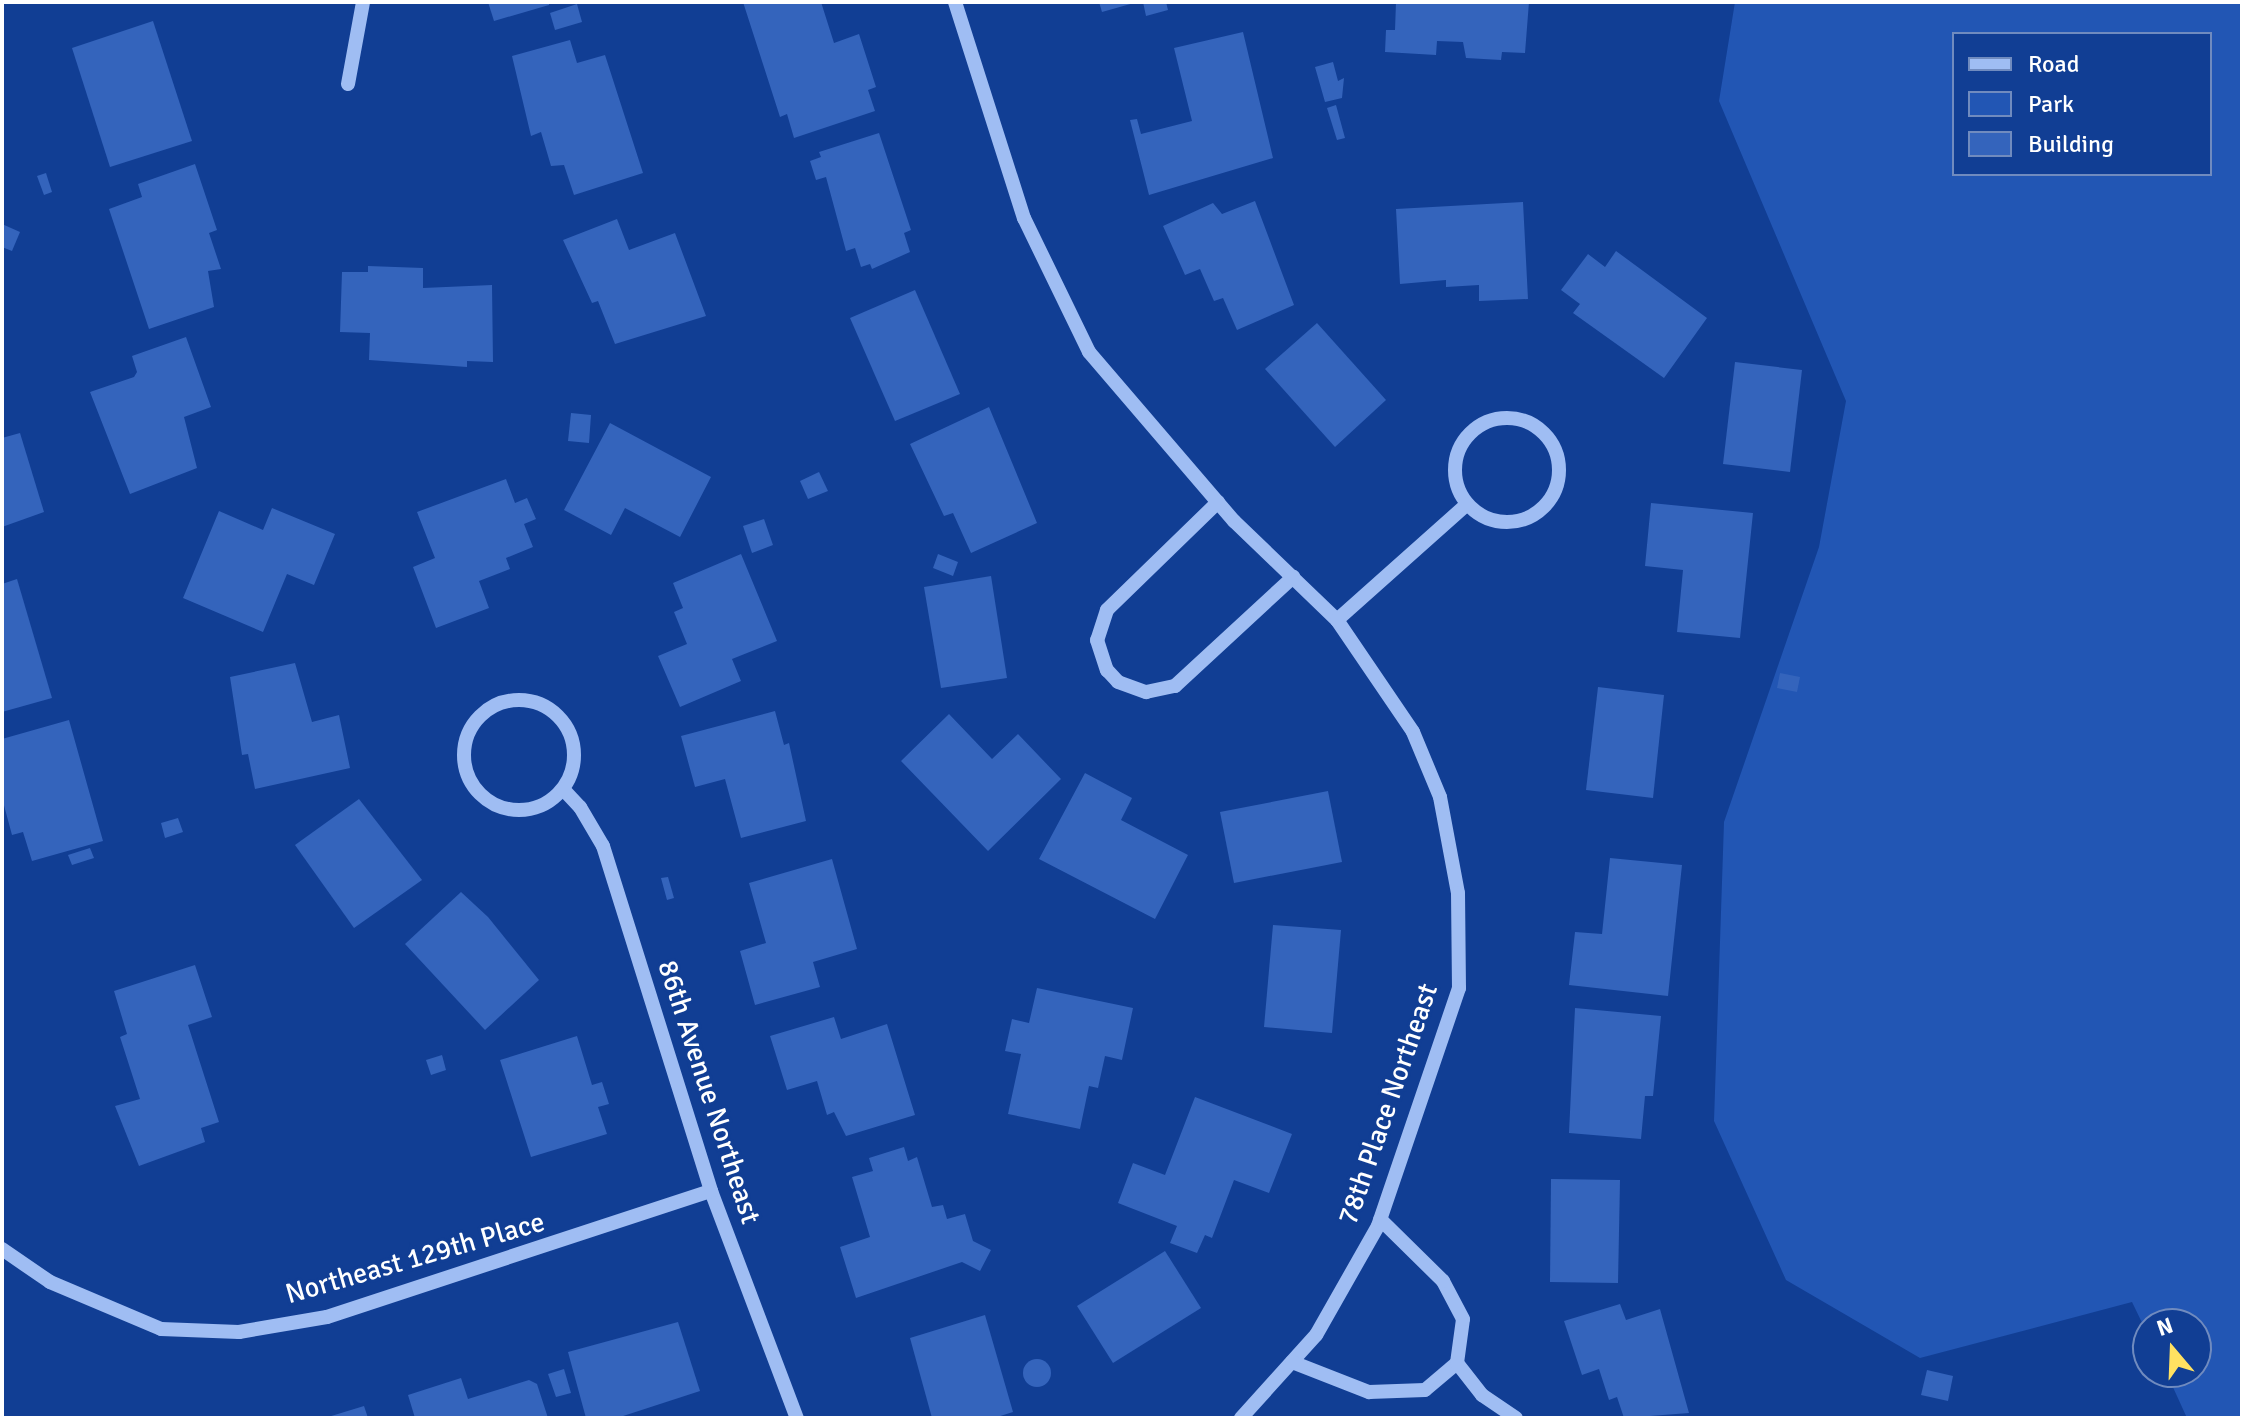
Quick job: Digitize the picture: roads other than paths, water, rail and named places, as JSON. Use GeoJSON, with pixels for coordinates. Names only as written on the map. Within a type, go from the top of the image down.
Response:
{"type":"FeatureCollection","features":[{"type":"Feature","properties":{"kind":"street"},"geometry":{"type":"LineString","coordinates":[[348,84],[363,2]]}},
{"type":"Feature","properties":{"kind":"street","name":"78th Place Northeast"},"geometry":{"type":"LineString","coordinates":[[955,2],[1024,218],[1089,352],[1218,502],[1337,620],[1413,732],[1440,797],[1458,893],[1459,988],[1380,1219],[1316,1335],[1241,1418]]}},
{"type":"Feature","properties":{"kind":"street"},"geometry":{"type":"LineString","coordinates":[[1515,418],[1546,434],[1560,468],[1557,486],[1536,514],[1500,522],[1467,504],[1455,472],[1458,454],[1479,425],[1515,418]]}},
{"type":"Feature","properties":{"kind":"street"},"geometry":{"type":"LineString","coordinates":[[1218,502],[1107,610],[1097,640],[1107,670],[1118,682],[1146,692],[1175,686],[1293,577]]}},
{"type":"Feature","properties":{"kind":"street"},"geometry":{"type":"LineString","coordinates":[[1337,620],[1467,504]]}},
{"type":"Feature","properties":{"kind":"street"},"geometry":{"type":"LineString","coordinates":[[509,702],[546,707],[561,719],[575,754],[563,789],[530,809],[493,804],[478,792],[464,757],[476,722],[490,708],[509,702]]}},
{"type":"Feature","properties":{"kind":"street","name":"86th Avenue Northeast"},"geometry":{"type":"LineString","coordinates":[[563,789],[580,807],[603,846],[711,1191],[797,1418]]}},
{"type":"Feature","properties":{"kind":"street","name":"Northeast 129th Place"},"geometry":{"type":"LineString","coordinates":[[2,1249],[50,1282],[161,1329],[239,1332],[327,1317],[711,1191]]}},
{"type":"Feature","properties":{"kind":"street"},"geometry":{"type":"LineString","coordinates":[[1292,1362],[1369,1392],[1425,1390],[1457,1363],[1463,1319],[1443,1281],[1380,1219]]}},
{"type":"Feature","properties":{"kind":"street"},"geometry":{"type":"LineString","coordinates":[[1457,1363],[1482,1395],[1516,1418]]}}]}
